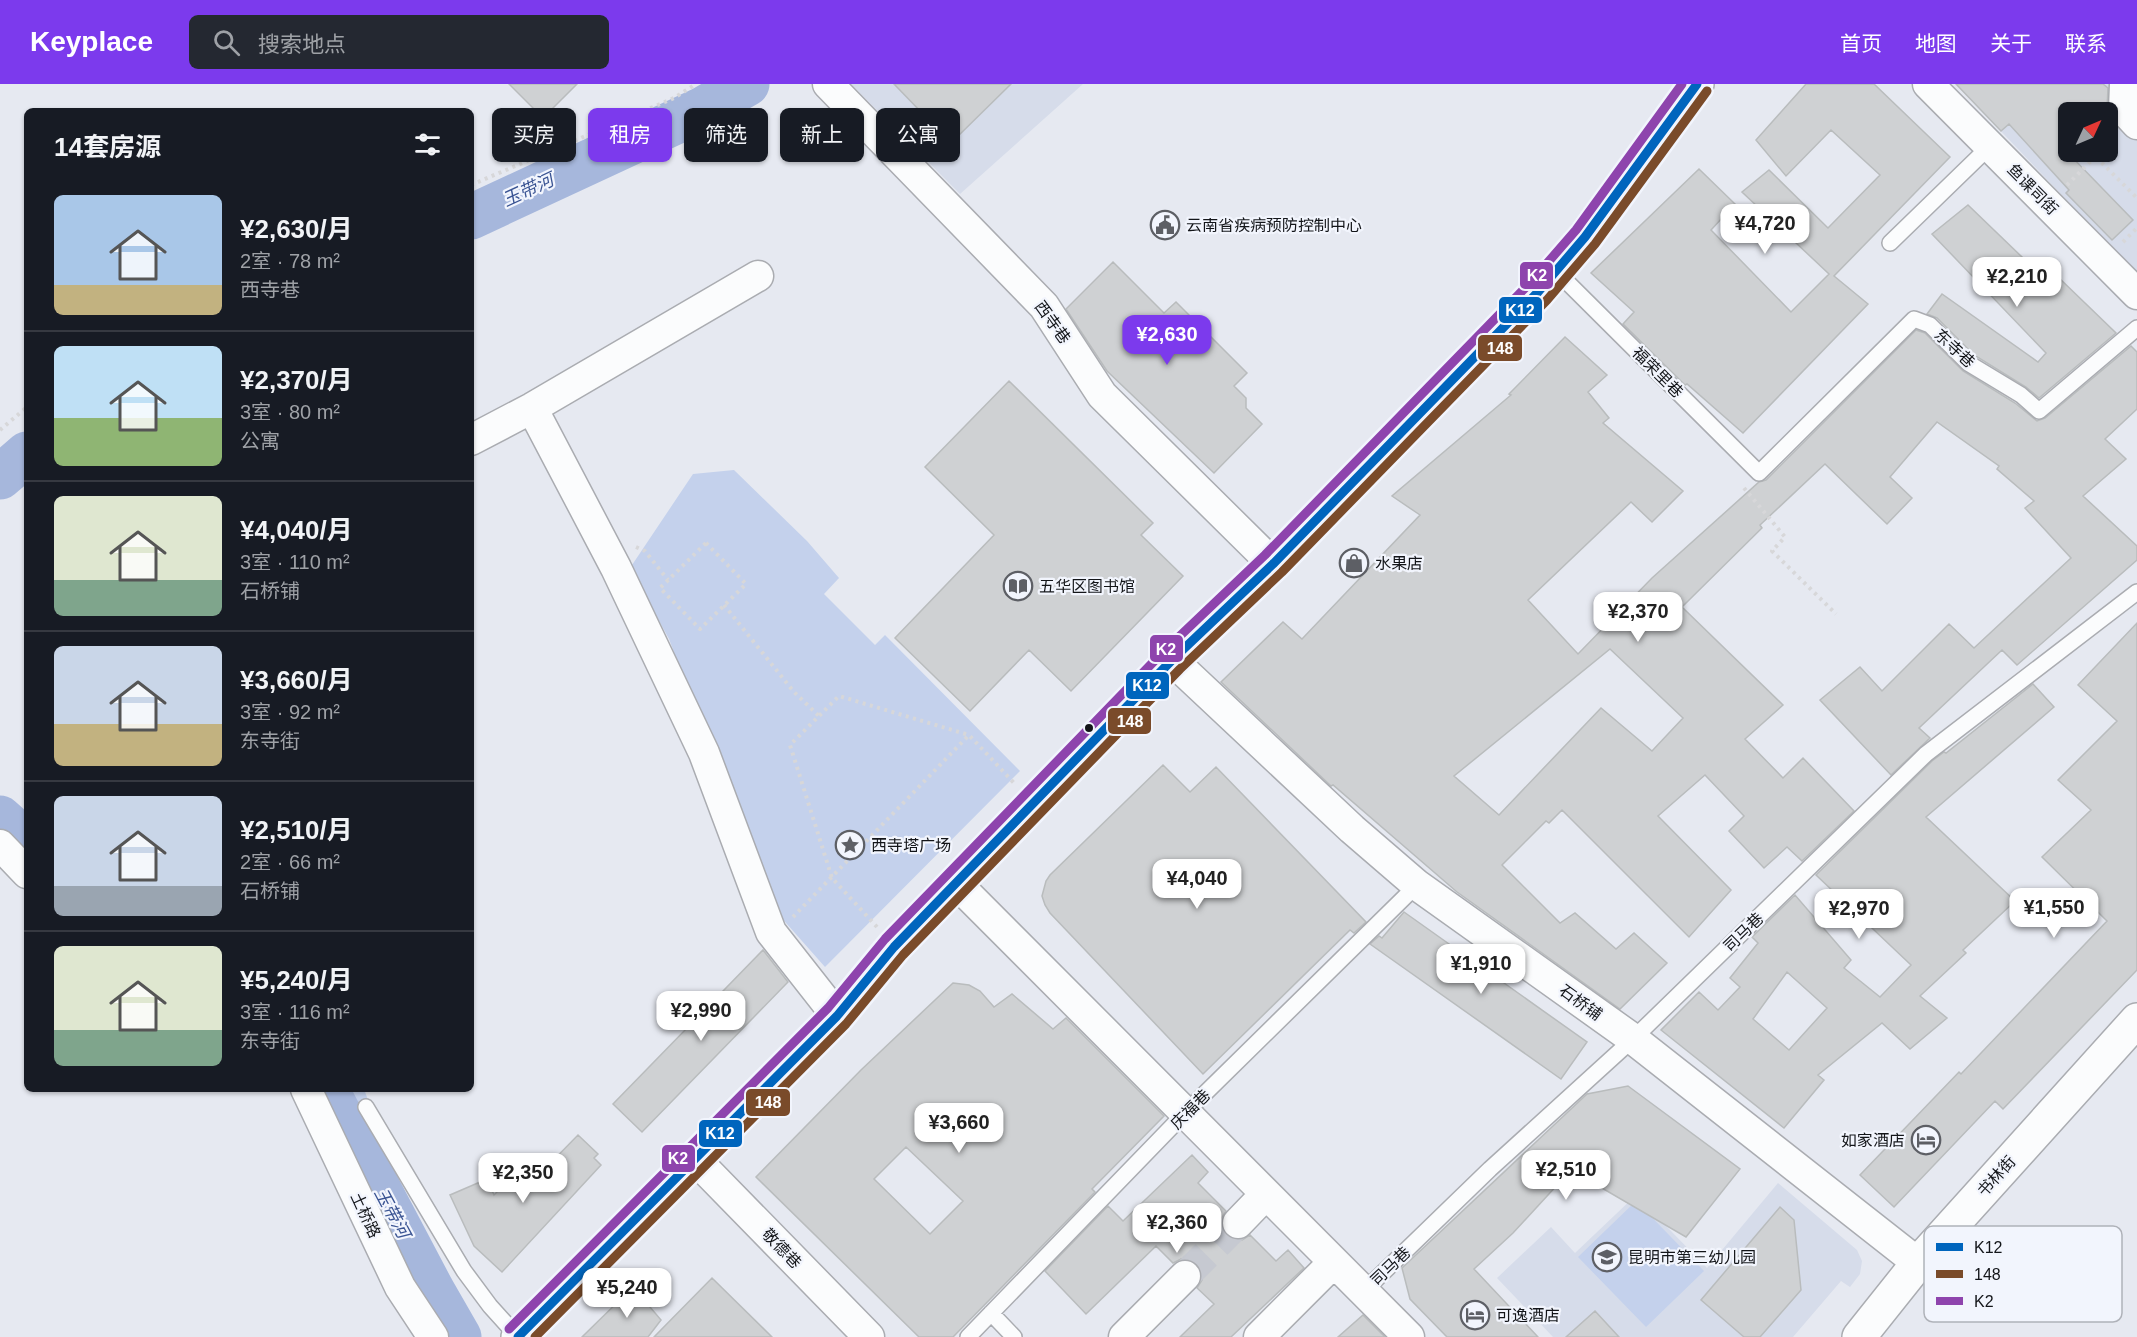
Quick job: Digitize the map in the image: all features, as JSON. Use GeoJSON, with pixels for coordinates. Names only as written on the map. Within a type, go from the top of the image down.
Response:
{"type":"FeatureCollection","features":[{"type":"Feature","properties":{"kind":"street","name":"西寺巷"},"geometry":{"type":"LineString","coordinates":[[828,84],[1044,306],[1102,395],[1273,564]]}},
{"type":"Feature","properties":{"kind":"street"},"geometry":{"type":"LineString","coordinates":[[518,1337],[837,1016],[894,947],[1172,660],[1273,564],[1530,300],[1585,237],[1697,84]]}},
{"type":"Feature","properties":{"kind":"street","name":"鱼课司街"},"geometry":{"type":"LineString","coordinates":[[1928,84],[2137,294]]}},
{"type":"Feature","properties":{"kind":"street"},"geometry":{"type":"LineString","coordinates":[[2126,84],[2124,110],[2137,124]]}},
{"type":"Feature","properties":{"kind":"street"},"geometry":{"type":"LineString","coordinates":[[474,438],[532,408],[758,276]]}},
{"type":"Feature","properties":{"kind":"street"},"geometry":{"type":"LineString","coordinates":[[532,408],[615,568],[704,753],[771,933],[837,1016]]}},
{"type":"Feature","properties":{"kind":"street","name":"石桥铺"},"geometry":{"type":"LineString","coordinates":[[1172,660],[1352,829],[1417,885],[1633,1040],[1918,1263]]}},
{"type":"Feature","properties":{"kind":"street"},"geometry":{"type":"LineString","coordinates":[[0,845],[24,870]]}},
{"type":"Feature","properties":{"kind":"street"},"geometry":{"type":"LineString","coordinates":[[956,883],[1409,1337]]}},
{"type":"Feature","properties":{"kind":"street","name":"书林街"},"geometry":{"type":"LineString","coordinates":[[1953,1226],[2132,1034]]}},
{"type":"Feature","properties":{"kind":"street","name":"土桥路"},"geometry":{"type":"LineString","coordinates":[[307,1092],[400,1287],[433,1337]]}},
{"type":"Feature","properties":{"kind":"street","name":"敬德巷"},"geometry":{"type":"LineString","coordinates":[[694,1159],[869,1337]]}},
{"type":"Feature","properties":{"kind":"street"},"geometry":{"type":"LineString","coordinates":[[1238,1223],[1266,1194]]}},
{"type":"Feature","properties":{"kind":"street","name":"书林街"},"geometry":{"type":"LineString","coordinates":[[1859,1337],[1924,1257]]}},
{"type":"Feature","properties":{"kind":"street"},"geometry":{"type":"LineString","coordinates":[[1259,1337],[1334,1262]]}},
{"type":"Feature","properties":{"kind":"street"},"geometry":{"type":"LineString","coordinates":[[1124,1337],[1185,1275]]}},
{"type":"Feature","properties":{"kind":"lane"},"geometry":{"type":"LineString","coordinates":[[1890,243],[1990,146]]}},
{"type":"Feature","properties":{"kind":"lane","name":"福荣里巷"},"geometry":{"type":"LineString","coordinates":[[1556,271],[1759,472]]}},
{"type":"Feature","properties":{"kind":"lane","name":"东寺巷"},"geometry":{"type":"LineString","coordinates":[[1759,472],[1914,319],[1930,325],[1968,363],[2021,395],[2040,411],[2137,328]]}},
{"type":"Feature","properties":{"kind":"lane","name":"司马巷"},"geometry":{"type":"LineString","coordinates":[[1364,1291],[1490,1169],[1633,1040],[1926,754],[2137,592]]}},
{"type":"Feature","properties":{"kind":"lane","name":"庆福巷"},"geometry":{"type":"LineString","coordinates":[[968,1337],[1186,1113],[1417,885]]}},
{"type":"Feature","properties":{"kind":"lane"},"geometry":{"type":"LineString","coordinates":[[366,1107],[464,1270],[490,1306],[518,1337]]}},
{"type":"Feature","properties":{"kind":"lane"},"geometry":{"type":"LineString","coordinates":[[991,1313],[1014,1337]]}},
{"type":"Feature","properties":{"kind":"path"},"geometry":{"type":"LineString","coordinates":[[474,184],[674,98],[696,84]]}},
{"type":"Feature","properties":{"kind":"path"},"geometry":{"type":"LineString","coordinates":[[2047,204],[2090,162]]}},
{"type":"Feature","properties":{"kind":"path"},"geometry":{"type":"LineString","coordinates":[[2102,162],[2137,198]]}},
{"type":"Feature","properties":{"kind":"path"},"geometry":{"type":"LineString","coordinates":[[0,430],[24,410]]}},
{"type":"Feature","properties":{"kind":"path"},"geometry":{"type":"LineString","coordinates":[[1759,472],[1744,489],[1785,537],[1772,551],[1836,614]]}},
{"type":"Feature","properties":{"kind":"path"},"geometry":{"type":"LineString","coordinates":[[706,543],[746,584],[724,605],[700,629],[660,588],[706,543]]}},
{"type":"Feature","properties":{"kind":"path"},"geometry":{"type":"LineString","coordinates":[[724,605],[794,692],[819,716]]}},
{"type":"Feature","properties":{"kind":"path"},"geometry":{"type":"LineString","coordinates":[[894,947],[832,878],[790,745],[839,696],[969,735],[1034,803]]}},
{"type":"Feature","properties":{"kind":"path"},"geometry":{"type":"LineString","coordinates":[[771,933],[795,916],[969,735]]}},
{"type":"Feature","properties":{"kind":"shaded area"},"geometry":{"type":"Polygon","coordinates":[[[851,84],[1083,84],[960,194],[928,162],[960,162],[960,108],[876,109],[851,84]]]}},
{"type":"Feature","properties":{"kind":"shaded area"},"geometry":{"type":"Polygon","coordinates":[[[1956,84],[2137,84],[2137,274],[1956,84]]]}},
{"type":"Feature","properties":{"kind":"shaded area"},"geometry":{"type":"Polygon","coordinates":[[[734,470],[807,541],[839,578],[824,594],[875,645],[885,635],[1020,771],[825,967],[771,906],[669,639],[630,568],[693,474],[734,470]]]}},
{"type":"Feature","properties":{"kind":"shaded area"},"geometry":{"type":"Polygon","coordinates":[[[347,1092],[365,1092],[383,1141],[372,1144],[347,1092]]]}},
{"type":"Feature","properties":{"kind":"shaded area","name":"昆明市第三幼儿园"},"geometry":{"type":"Polygon","coordinates":[[[1778,1183],[1857,1250],[1862,1261],[1860,1274],[1850,1287],[1841,1281],[1793,1337],[1553,1337],[1497,1278],[1551,1227],[1575,1253],[1636,1195],[1707,1268],[1778,1183]]]}},
{"type":"Feature","properties":{"kind":"shaded area"},"geometry":{"type":"Polygon","coordinates":[[[1636,1201],[1704,1271],[1646,1327],[1578,1257],[1636,1201]]]}},
{"type":"Feature","properties":{"kind":"building"},"geometry":{"type":"Polygon","coordinates":[[[509,84],[577,84],[553,108],[533,108],[509,84]]]}},
{"type":"Feature","properties":{"kind":"building"},"geometry":{"type":"Polygon","coordinates":[[[894,84],[1011,84],[960,134],[960,108],[917,108],[894,84]]]}},
{"type":"Feature","properties":{"kind":"building"},"geometry":{"type":"Polygon","coordinates":[[[1806,84],[1874,84],[1950,157],[1834,276],[1868,304],[1743,433],[1687,384],[1685,385],[1623,324],[1634,312],[1591,273],[1699,169],[1735,204],[1711,230],[1791,312],[1829,274],[1742,192],[1769,170],[1828,228],[1880,175],[1831,130],[1786,176],[1756,140],[1806,84]]]}},
{"type":"Feature","properties":{"kind":"building"},"geometry":{"type":"Polygon","coordinates":[[[1956,84],[2103,84],[2108,88],[2107,102],[2058,102],[2058,162],[2077,162],[2133,220],[2112,240],[2066,193],[2069,190],[2009,124],[2001,131],[1956,84]]]}},
{"type":"Feature","properties":{"kind":"building"},"geometry":{"type":"Polygon","coordinates":[[[1968,205],[2049,283],[2057,276],[2116,333],[2039,398],[2026,387],[1974,355],[1937,318],[1927,314],[1942,294],[2038,362],[2046,353],[1932,234],[1968,205]]]}},
{"type":"Feature","properties":{"kind":"building"},"geometry":{"type":"Polygon","coordinates":[[[1113,262],[1164,313],[1176,302],[1247,373],[1234,386],[1246,398],[1246,408],[1262,424],[1214,473],[1107,371],[1066,309],[1113,262]]]}},
{"type":"Feature","properties":{"kind":"building"},"geometry":{"type":"Polygon","coordinates":[[[1916,330],[1925,333],[1963,371],[2015,403],[2037,421],[2045,418],[2131,346],[2137,352],[2137,409],[2105,439],[2126,459],[2083,496],[2137,546],[2137,560],[2017,665],[2002,650],[1919,728],[1930,738],[1891,775],[1820,700],[1860,667],[1882,691],[1949,624],[1974,648],[2071,558],[2025,508],[2034,501],[1997,469],[1999,466],[1937,422],[1890,477],[1912,498],[1887,524],[1825,464],[1760,525],[1762,528],[1682,607],[1783,705],[1745,739],[1783,778],[1803,758],[1854,811],[1802,861],[1787,847],[1764,868],[1729,831],[1744,816],[1705,775],[1658,816],[1731,890],[1689,937],[1562,810],[1549,823],[1546,821],[1502,865],[1560,923],[1575,913],[1616,949],[1634,933],[1667,963],[1620,1009],[1457,892],[1333,785],[1331,786],[1221,682],[1283,622],[1302,639],[1420,515],[1392,496],[1511,395],[1509,394],[1565,337],[1607,375],[1588,392],[1609,418],[1603,423],[1683,491],[1652,522],[1631,502],[1528,600],[1578,654],[1652,578],[1759,482],[1766,480],[1916,330]],[[1610,649],[1454,776],[1499,815],[1601,708],[1652,751],[1683,718],[1610,649]]]}},
{"type":"Feature","properties":{"kind":"building"},"geometry":{"type":"Polygon","coordinates":[[[1009,381],[1153,523],[1141,535],[1183,576],[1071,691],[1029,650],[970,711],[895,638],[994,535],[925,467],[1009,381]]]}},
{"type":"Feature","properties":{"kind":"building"},"geometry":{"type":"Polygon","coordinates":[[[2137,623],[2137,970],[2003,1109],[1995,1101],[1894,1207],[1860,1175],[1959,1072],[1961,1074],[2107,921],[2042,857],[2091,810],[2058,780],[2117,721],[2078,685],[2137,623]]]}},
{"type":"Feature","properties":{"kind":"building"},"geometry":{"type":"Polygon","coordinates":[[[2033,684],[2054,707],[1926,817],[2015,901],[1963,950],[1966,953],[1920,996],[1947,1018],[1910,1049],[1882,1023],[1818,1075],[1824,1080],[1784,1128],[1661,1030],[1699,992],[1718,1010],[1740,987],[1730,978],[1758,943],[1752,937],[1795,895],[1851,960],[1844,968],[1880,997],[1911,965],[1816,875],[1932,761],[1944,752],[1946,753],[2033,684]],[[1787,972],[1753,1019],[1789,1050],[1827,1008],[1787,972]]]}},
{"type":"Feature","properties":{"kind":"building"},"geometry":{"type":"Polygon","coordinates":[[[1163,765],[1190,792],[1216,767],[1366,922],[1354,933],[1350,930],[1203,1074],[1050,913],[1042,896],[1050,875],[1163,765]]]}},
{"type":"Feature","properties":{"kind":"building"},"geometry":{"type":"Polygon","coordinates":[[[1404,912],[1587,1042],[1561,1079],[1370,944],[1379,936],[1382,938],[1404,912]]]}},
{"type":"Feature","properties":{"kind":"building"},"geometry":{"type":"Polygon","coordinates":[[[763,950],[788,982],[642,1132],[613,1104],[763,950]]]}},
{"type":"Feature","properties":{"kind":"building"},"geometry":{"type":"Polygon","coordinates":[[[953,983],[969,985],[980,991],[994,1007],[1012,994],[1053,1029],[1066,1018],[1164,1116],[1092,1189],[1095,1192],[953,1337],[919,1337],[756,1177],[861,1070],[953,983]],[[906,1147],[874,1179],[930,1234],[963,1201],[906,1147]]]}},
{"type":"Feature","properties":{"kind":"building"},"geometry":{"type":"Polygon","coordinates":[[[1628,1086],[1740,1169],[1686,1237],[1571,1170],[1513,1233],[1474,1269],[1538,1337],[1447,1337],[1410,1299],[1402,1268],[1587,1094],[1628,1086]]]}},
{"type":"Feature","properties":{"kind":"building"},"geometry":{"type":"Polygon","coordinates":[[[578,1135],[598,1154],[594,1158],[601,1165],[502,1272],[474,1246],[450,1195],[487,1179],[494,1195],[519,1170],[532,1182],[578,1135]]]}},
{"type":"Feature","properties":{"kind":"building"},"geometry":{"type":"Polygon","coordinates":[[[1192,1155],[1208,1172],[1198,1183],[1226,1211],[1221,1219],[1221,1227],[1226,1235],[1234,1240],[1242,1240],[1250,1235],[1276,1261],[1288,1250],[1304,1268],[1231,1337],[1180,1337],[1214,1304],[1197,1288],[1202,1280],[1198,1264],[1189,1259],[1181,1259],[1173,1263],[1156,1246],[1086,1314],[1045,1271],[1108,1206],[1123,1221],[1192,1155]]]}},
{"type":"Feature","properties":{"kind":"building"},"geometry":{"type":"Polygon","coordinates":[[[1780,1207],[1794,1220],[1801,1290],[1760,1337],[1744,1337],[1701,1300],[1780,1207]]]}},
{"type":"Feature","properties":{"kind":"building"},"geometry":{"type":"Polygon","coordinates":[[[712,1278],[772,1337],[654,1337],[712,1278]]]}},
{"type":"Feature","properties":{"kind":"building"},"geometry":{"type":"Polygon","coordinates":[[[633,1287],[661,1320],[648,1337],[582,1337],[633,1287]]]}},
{"type":"Feature","properties":{"kind":"building"},"geometry":{"type":"Polygon","coordinates":[[[1595,1311],[1619,1337],[1566,1337],[1595,1311]]]}},
{"type":"Feature","properties":{"kind":"building"},"geometry":{"type":"Polygon","coordinates":[[[1363,1315],[1385,1337],[1338,1337],[1363,1315]]]}},
{"type":"Feature","properties":{"kind":"waterway","name":"玉带河"},"geometry":{"type":"LineString","coordinates":[[474,216],[701,110],[747,84]]}},
{"type":"Feature","properties":{"kind":"waterway","name":"玉带河"},"geometry":{"type":"LineString","coordinates":[[0,477],[24,457]]}},
{"type":"Feature","properties":{"kind":"waterway","name":"玉带河"},"geometry":{"type":"LineString","coordinates":[[0,818],[24,839]]}},
{"type":"Feature","properties":{"kind":"waterway","name":"玉带河"},"geometry":{"type":"LineString","coordinates":[[328,1092],[459,1337]]}},
{"type":"Feature","properties":{"kind":"tunnel"},"geometry":{"type":"LineString","coordinates":[[1185,1276],[1238,1223]]}},
{"type":"Feature","properties":{"kind":"transit line","name":"K2"},"geometry":{"type":"LineString","coordinates":[[509,1329],[828,1008],[885,939],[1163,652],[1265,555],[1529,284],[1576,230],[1682,84]]}},
{"type":"Feature","properties":{"kind":"transit line","name":"K12"},"geometry":{"type":"LineString","coordinates":[[518,1337],[837,1016],[894,947],[1172,660],[1273,564],[1538,292],[1585,237],[1697,84]]}},
{"type":"Feature","properties":{"kind":"transit line","name":"148"},"geometry":{"type":"LineString","coordinates":[[535,1337],[846,1024],[903,955],[1180,669],[1282,572],[1547,300],[1595,244],[1707,91]]}},
{"type":"Feature","properties":{"kind":"place","name":"云南省疾病预防控制中心"},"geometry":{"type":"Point","coordinates":[1165,225]}},
{"type":"Feature","properties":{"kind":"place","name":"水果店"},"geometry":{"type":"Point","coordinates":[1354,563]}},
{"type":"Feature","properties":{"kind":"place","name":"五华区图书馆"},"geometry":{"type":"Point","coordinates":[1018,586]}},
{"type":"Feature","properties":{"kind":"place","name":"西寺塔广场"},"geometry":{"type":"Point","coordinates":[850,845]}},
{"type":"Feature","properties":{"kind":"place","name":"如家酒店"},"geometry":{"type":"Point","coordinates":[1926,1140]}},
{"type":"Feature","properties":{"kind":"place","name":"昆明市第三幼儿园"},"geometry":{"type":"Point","coordinates":[1607,1257]}},
{"type":"Feature","properties":{"kind":"place","name":"可逸酒店"},"geometry":{"type":"Point","coordinates":[1475,1315]}}]}
